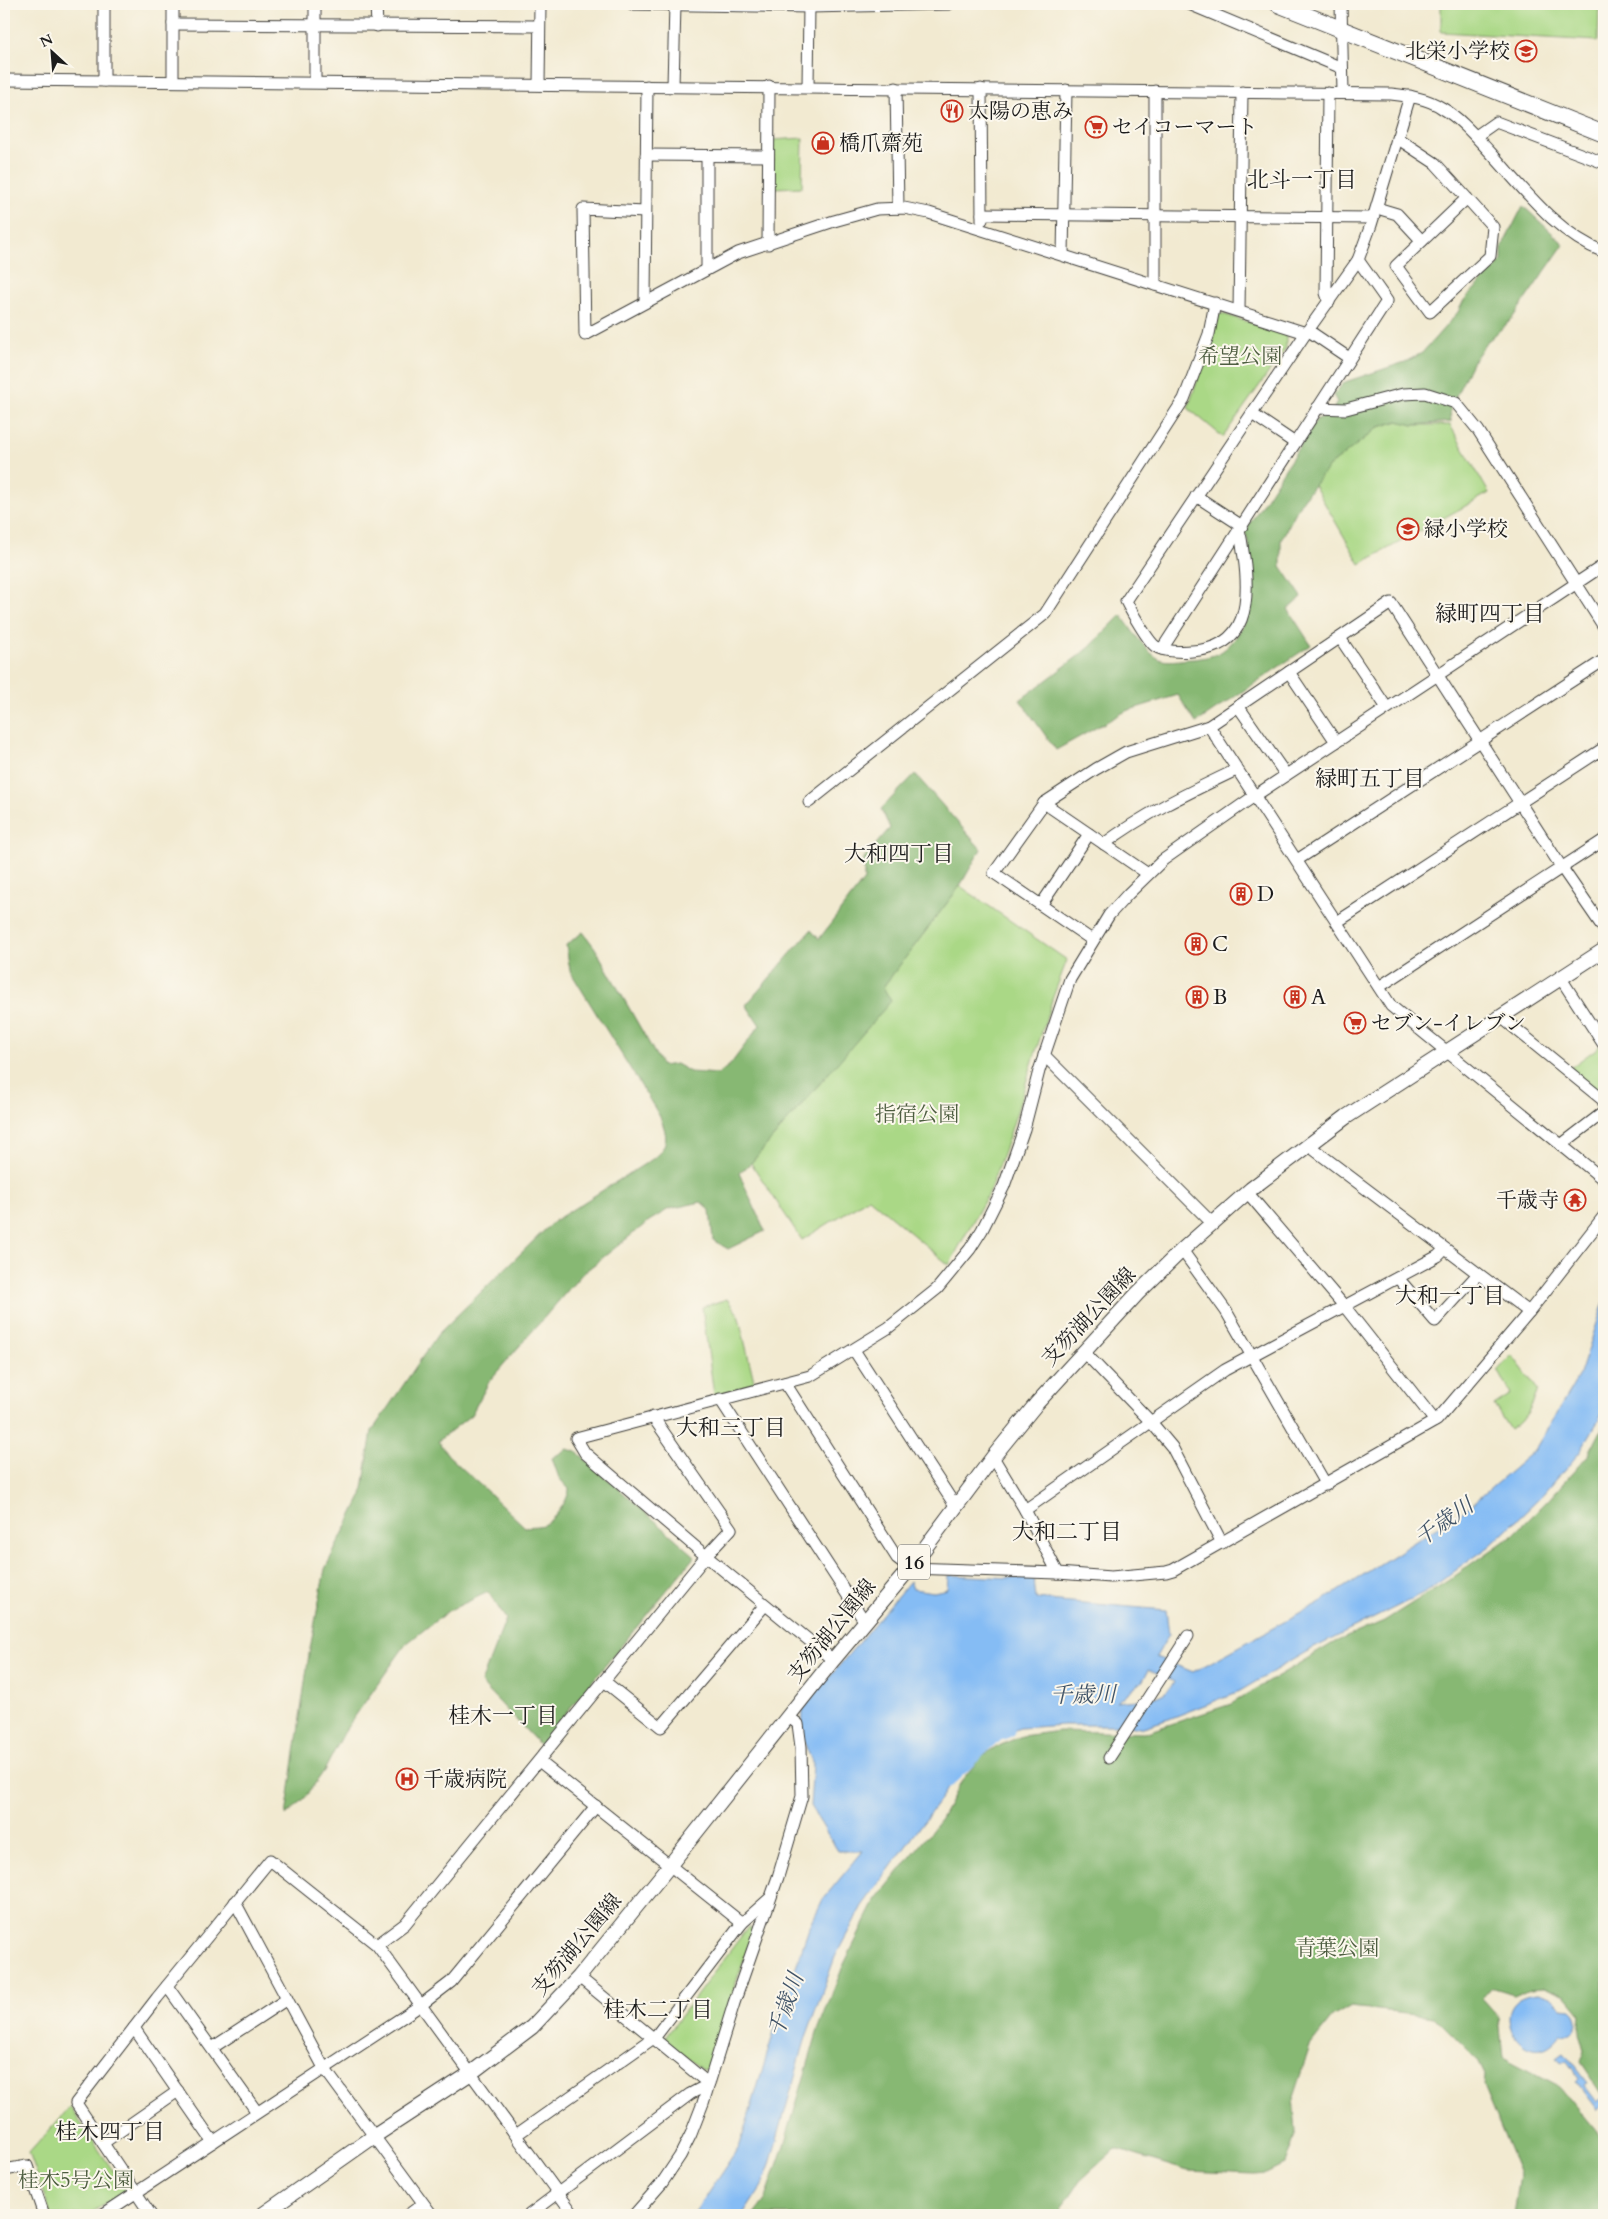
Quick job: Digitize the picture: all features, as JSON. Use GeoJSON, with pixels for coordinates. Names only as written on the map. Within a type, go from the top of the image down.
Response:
{"type":"FeatureCollection","features":[{"type":"Feature","properties":{"kind":"highway"},"geometry":{"type":"LineString","coordinates":[[1278,4],[1604,130]]}},
{"type":"Feature","properties":{"kind":"main road","name":"支笏湖公園線"},"geometry":{"type":"LineString","coordinates":[[262,2215],[373,2137],[471,2073],[532,2027],[579,1977],[833,1660],[910,1568],[993,1457],[1083,1351],[1182,1250],[1247,1192],[1346,1117],[1448,1053],[1560,977],[1604,950]]}},
{"type":"Feature","properties":{"kind":"street"},"geometry":{"type":"LineString","coordinates":[[104,4],[104,82]]}},
{"type":"Feature","properties":{"kind":"street"},"geometry":{"type":"LineString","coordinates":[[173,4],[173,81]]}},
{"type":"Feature","properties":{"kind":"street"},"geometry":{"type":"LineString","coordinates":[[315,4],[315,82]]}},
{"type":"Feature","properties":{"kind":"street"},"geometry":{"type":"LineString","coordinates":[[376,4],[377,26]]}},
{"type":"Feature","properties":{"kind":"street"},"geometry":{"type":"LineString","coordinates":[[539,85],[540,4]]}},
{"type":"Feature","properties":{"kind":"street"},"geometry":{"type":"LineString","coordinates":[[632,4],[809,6],[949,4]]}},
{"type":"Feature","properties":{"kind":"street"},"geometry":{"type":"LineString","coordinates":[[673,86],[675,4]]}},
{"type":"Feature","properties":{"kind":"street"},"geometry":{"type":"LineString","coordinates":[[1189,4],[1342,68]]}},
{"type":"Feature","properties":{"kind":"street"},"geometry":{"type":"LineString","coordinates":[[1341,4],[1343,93]]}},
{"type":"Feature","properties":{"kind":"street"},"geometry":{"type":"LineString","coordinates":[[808,87],[809,6]]}},
{"type":"Feature","properties":{"kind":"street"},"geometry":{"type":"LineString","coordinates":[[173,24],[539,26]]}},
{"type":"Feature","properties":{"kind":"street"},"geometry":{"type":"LineString","coordinates":[[4,80],[769,86],[1343,93],[1410,96],[1441,107],[1465,124],[1542,209],[1564,229],[1592,247],[1604,252]]}},
{"type":"Feature","properties":{"kind":"street"},"geometry":{"type":"LineString","coordinates":[[645,302],[647,86]]}},
{"type":"Feature","properties":{"kind":"street"},"geometry":{"type":"LineString","coordinates":[[768,244],[769,86]]}},
{"type":"Feature","properties":{"kind":"street"},"geometry":{"type":"LineString","coordinates":[[896,88],[898,208]]}},
{"type":"Feature","properties":{"kind":"street"},"geometry":{"type":"LineString","coordinates":[[981,89],[982,230]]}},
{"type":"Feature","properties":{"kind":"street"},"geometry":{"type":"LineString","coordinates":[[1063,255],[1066,90]]}},
{"type":"Feature","properties":{"kind":"street"},"geometry":{"type":"LineString","coordinates":[[1155,91],[1155,285]]}},
{"type":"Feature","properties":{"kind":"street"},"geometry":{"type":"LineString","coordinates":[[1239,311],[1242,92]]}},
{"type":"Feature","properties":{"kind":"street"},"geometry":{"type":"LineString","coordinates":[[1328,93],[1326,293],[1329,302]]}},
{"type":"Feature","properties":{"kind":"street"},"geometry":{"type":"LineString","coordinates":[[1196,496],[1240,529],[1247,576],[1247,595],[1240,620],[1229,639],[1218,647],[1186,652],[1162,649],[1153,646],[1126,602],[1196,496],[1307,332],[1358,260],[1375,213],[1410,96]]}},
{"type":"Feature","properties":{"kind":"street"},"geometry":{"type":"LineString","coordinates":[[1476,136],[1496,122],[1604,163]]}},
{"type":"Feature","properties":{"kind":"street"},"geometry":{"type":"LineString","coordinates":[[1397,138],[1435,162],[1493,227],[1490,256],[1430,312],[1396,266],[1467,198]]}},
{"type":"Feature","properties":{"kind":"street"},"geometry":{"type":"LineString","coordinates":[[646,154],[768,156]]}},
{"type":"Feature","properties":{"kind":"street"},"geometry":{"type":"LineString","coordinates":[[707,156],[707,269]]}},
{"type":"Feature","properties":{"kind":"street"},"geometry":{"type":"LineString","coordinates":[[645,212],[583,209],[585,335],[738,253],[851,216],[877,209],[898,208],[930,213],[1307,332],[1350,358]]}},
{"type":"Feature","properties":{"kind":"street"},"geometry":{"type":"LineString","coordinates":[[982,214],[1327,218],[1375,213],[1397,214],[1422,242]]}},
{"type":"Feature","properties":{"kind":"street"},"geometry":{"type":"LineString","coordinates":[[1162,649],[1387,302],[1358,260]]}},
{"type":"Feature","properties":{"kind":"street"},"geometry":{"type":"LineString","coordinates":[[809,802],[1045,614],[1184,400],[1209,334],[1214,303]]}},
{"type":"Feature","properties":{"kind":"street"},"geometry":{"type":"LineString","coordinates":[[1318,408],[1346,409],[1403,394],[1425,394],[1456,404],[1478,430],[1604,627]]}},
{"type":"Feature","properties":{"kind":"street"},"geometry":{"type":"LineString","coordinates":[[1252,414],[1295,443]]}},
{"type":"Feature","properties":{"kind":"street"},"geometry":{"type":"LineString","coordinates":[[833,1660],[764,1605],[585,1453],[576,1438],[810,1376],[888,1328],[937,1290],[974,1243],[1004,1186],[1024,1129],[1044,1055],[1070,979],[1092,940],[1110,915],[1163,860],[1253,797],[1604,565]]}},
{"type":"Feature","properties":{"kind":"street"},"geometry":{"type":"LineString","coordinates":[[1092,940],[994,873],[1044,803],[1126,752],[1209,726],[1391,603],[1519,803],[1604,929]]}},
{"type":"Feature","properties":{"kind":"street"},"geometry":{"type":"LineString","coordinates":[[1340,638],[1387,708]]}},
{"type":"Feature","properties":{"kind":"street"},"geometry":{"type":"LineString","coordinates":[[1297,860],[1604,660]]}},
{"type":"Feature","properties":{"kind":"street"},"geometry":{"type":"LineString","coordinates":[[1289,672],[1336,742]]}},
{"type":"Feature","properties":{"kind":"street"},"geometry":{"type":"LineString","coordinates":[[1238,706],[1286,775]]}},
{"type":"Feature","properties":{"kind":"street"},"geometry":{"type":"LineString","coordinates":[[1209,726],[1253,797],[1338,922],[1391,1006],[1604,1180]]}},
{"type":"Feature","properties":{"kind":"street"},"geometry":{"type":"LineString","coordinates":[[1338,922],[1604,748]]}},
{"type":"Feature","properties":{"kind":"street"},"geometry":{"type":"LineString","coordinates":[[1104,844],[1127,826],[1166,804],[1236,770]]}},
{"type":"Feature","properties":{"kind":"street"},"geometry":{"type":"LineString","coordinates":[[1044,803],[1148,874]]}},
{"type":"Feature","properties":{"kind":"street"},"geometry":{"type":"LineString","coordinates":[[1041,906],[1089,834]]}},
{"type":"Feature","properties":{"kind":"street"},"geometry":{"type":"LineString","coordinates":[[1379,986],[1604,840]]}},
{"type":"Feature","properties":{"kind":"street"},"geometry":{"type":"LineString","coordinates":[[1560,977],[1604,1045]]}},
{"type":"Feature","properties":{"kind":"street"},"geometry":{"type":"LineString","coordinates":[[1501,1017],[1603,1100],[1604,1104]]}},
{"type":"Feature","properties":{"kind":"street"},"geometry":{"type":"LineString","coordinates":[[1044,1055],[1212,1223]]}},
{"type":"Feature","properties":{"kind":"street"},"geometry":{"type":"LineString","coordinates":[[1561,1145],[1604,1112]]}},
{"type":"Feature","properties":{"kind":"street"},"geometry":{"type":"LineString","coordinates":[[1308,1145],[1528,1312]]}},
{"type":"Feature","properties":{"kind":"street"},"geometry":{"type":"LineString","coordinates":[[1247,1192],[1345,1307],[1435,1421]]}},
{"type":"Feature","properties":{"kind":"street"},"geometry":{"type":"LineString","coordinates":[[785,1383],[897,1558],[910,1568],[1058,1572],[1111,1577],[1166,1572],[1174,1570],[1326,1485],[1435,1421],[1528,1312],[1604,1216]]}},
{"type":"Feature","properties":{"kind":"street"},"geometry":{"type":"LineString","coordinates":[[1025,1510],[1225,1370],[1254,1357],[1438,1256],[1445,1249]]}},
{"type":"Feature","properties":{"kind":"street"},"geometry":{"type":"LineString","coordinates":[[1182,1250],[1226,1311],[1326,1485]]}},
{"type":"Feature","properties":{"kind":"street"},"geometry":{"type":"LineString","coordinates":[[1398,1278],[1435,1322],[1478,1274]]}},
{"type":"Feature","properties":{"kind":"street"},"geometry":{"type":"LineString","coordinates":[[854,1350],[956,1507]]}},
{"type":"Feature","properties":{"kind":"street"},"geometry":{"type":"LineString","coordinates":[[1083,1351],[1151,1422],[1172,1447],[1222,1543]]}},
{"type":"Feature","properties":{"kind":"street"},"geometry":{"type":"LineString","coordinates":[[720,1400],[865,1622]]}},
{"type":"Feature","properties":{"kind":"street"},"geometry":{"type":"LineString","coordinates":[[377,1945],[405,1924],[706,1556],[731,1528],[653,1417]]}},
{"type":"Feature","properties":{"kind":"street"},"geometry":{"type":"LineString","coordinates":[[993,1457],[1025,1510],[1058,1572]]}},
{"type":"Feature","properties":{"kind":"street"},"geometry":{"type":"LineString","coordinates":[[604,1681],[661,1727],[764,1605]]}},
{"type":"Feature","properties":{"kind":"street"},"geometry":{"type":"LineString","coordinates":[[1109,1758],[1185,1639]]}},
{"type":"Feature","properties":{"kind":"street"},"geometry":{"type":"LineString","coordinates":[[634,2215],[662,2183],[680,2156],[691,2134],[709,2084],[802,1796],[801,1747],[798,1724],[789,1717]]}},
{"type":"Feature","properties":{"kind":"street"},"geometry":{"type":"LineString","coordinates":[[539,1761],[742,1923]]}},
{"type":"Feature","properties":{"kind":"street"},"geometry":{"type":"LineString","coordinates":[[102,2215],[421,2005],[451,1982],[596,1806]]}},
{"type":"Feature","properties":{"kind":"street"},"geometry":{"type":"LineString","coordinates":[[151,2215],[76,2103],[167,1986],[270,1860],[377,1945],[574,2215]]}},
{"type":"Feature","properties":{"kind":"street"},"geometry":{"type":"LineString","coordinates":[[516,2135],[655,2037],[742,1923],[770,1898]]}},
{"type":"Feature","properties":{"kind":"street"},"geometry":{"type":"LineString","coordinates":[[236,1902],[324,2068],[432,2215]]}},
{"type":"Feature","properties":{"kind":"street"},"geometry":{"type":"LineString","coordinates":[[579,1977],[655,2037],[709,2084]]}},
{"type":"Feature","properties":{"kind":"street"},"geometry":{"type":"LineString","coordinates":[[167,1986],[257,2112]]}},
{"type":"Feature","properties":{"kind":"street"},"geometry":{"type":"LineString","coordinates":[[212,2048],[287,1999]]}},
{"type":"Feature","properties":{"kind":"street"},"geometry":{"type":"LineString","coordinates":[[134,2028],[213,2142]]}},
{"type":"Feature","properties":{"kind":"street"},"geometry":{"type":"LineString","coordinates":[[529,2215],[690,2094],[709,2084]]}},
{"type":"Feature","properties":{"kind":"street"},"geometry":{"type":"LineString","coordinates":[[103,2143],[178,2091]]}},
{"type":"Feature","properties":{"kind":"street"},"geometry":{"type":"LineString","coordinates":[[4,2170],[27,2166],[44,2215]]}},
{"type":"Feature","properties":{"kind":"street"},"geometry":{"type":"LineString","coordinates":[[408,2215],[423,2204]]}},
{"type":"Feature","properties":{"kind":"green space"},"geometry":{"type":"Polygon","coordinates":[[[1441,4],[1599,4],[1598,41],[1441,32],[1441,4]]]}},
{"type":"Feature","properties":{"kind":"green space"},"geometry":{"type":"Polygon","coordinates":[[[803,138],[802,187],[772,188],[772,140],[803,138]]]}},
{"type":"Feature","properties":{"kind":"green space"},"geometry":{"type":"Polygon","coordinates":[[[1523,206],[1564,244],[1511,320],[1486,343],[1472,363],[1450,408],[1451,422],[1413,425],[1398,421],[1379,427],[1328,467],[1301,502],[1281,540],[1281,566],[1302,597],[1288,609],[1311,645],[1196,723],[1178,695],[1126,711],[1056,750],[1020,700],[1089,648],[1121,615],[1145,647],[1162,660],[1197,659],[1210,656],[1225,649],[1235,638],[1243,625],[1251,594],[1251,561],[1245,531],[1317,419],[1330,416],[1337,402],[1333,395],[1345,382],[1405,362],[1422,353],[1458,312],[1464,300],[1502,261],[1502,247],[1523,206]]]}},
{"type":"Feature","properties":{"kind":"green space","name":"希望公園"},"geometry":{"type":"Polygon","coordinates":[[[1220,313],[1286,334],[1286,348],[1223,437],[1188,408],[1220,313]]]}},
{"type":"Feature","properties":{"kind":"green space"},"geometry":{"type":"Polygon","coordinates":[[[1399,421],[1413,425],[1450,425],[1489,493],[1360,564],[1314,485],[1328,467],[1379,427],[1399,421]]]}},
{"type":"Feature","properties":{"kind":"green space"},"geometry":{"type":"Polygon","coordinates":[[[915,774],[981,849],[960,886],[883,987],[891,1001],[751,1163],[739,1173],[765,1231],[728,1249],[713,1240],[710,1210],[701,1202],[669,1209],[649,1221],[582,1274],[490,1380],[471,1415],[438,1441],[448,1455],[525,1527],[545,1524],[561,1508],[567,1498],[569,1489],[559,1478],[552,1458],[567,1449],[577,1452],[695,1556],[540,1745],[481,1683],[506,1619],[488,1592],[448,1611],[406,1644],[346,1729],[324,1771],[304,1799],[286,1816],[309,1654],[325,1569],[362,1495],[372,1431],[438,1334],[554,1221],[651,1160],[662,1150],[666,1140],[659,1115],[570,971],[566,945],[583,932],[595,948],[662,1066],[676,1064],[690,1072],[718,1074],[730,1065],[760,1025],[746,1005],[811,930],[819,939],[864,880],[864,858],[890,828],[881,809],[915,774]]]}},
{"type":"Feature","properties":{"kind":"green space","name":"指宿公園"},"geometry":{"type":"Polygon","coordinates":[[[960,886],[1067,960],[989,1192],[949,1265],[869,1198],[802,1240],[751,1163],[829,1073],[883,987],[960,886]]]}},
{"type":"Feature","properties":{"kind":"green space"},"geometry":{"type":"Polygon","coordinates":[[[1600,1046],[1604,1052],[1604,1098],[1570,1068],[1600,1046]]]}},
{"type":"Feature","properties":{"kind":"green space"},"geometry":{"type":"Polygon","coordinates":[[[727,1299],[738,1314],[755,1385],[714,1395],[702,1307],[727,1299]]]}},
{"type":"Feature","properties":{"kind":"green space"},"geometry":{"type":"Polygon","coordinates":[[[1512,1355],[1538,1390],[1527,1413],[1510,1430],[1494,1405],[1511,1394],[1498,1370],[1512,1355]]]}},
{"type":"Feature","properties":{"kind":"green space","name":"青葉公園"},"geometry":{"type":"Polygon","coordinates":[[[1604,1425],[1604,2098],[1580,2062],[1584,2051],[1579,2033],[1581,2014],[1566,1996],[1544,1987],[1530,1988],[1514,1995],[1491,1988],[1482,1998],[1499,2017],[1503,2057],[1559,2087],[1604,2142],[1604,2215],[1514,2215],[1520,2174],[1484,2087],[1485,2075],[1477,2059],[1434,2016],[1351,2007],[1332,2018],[1310,2046],[1293,2097],[1296,2131],[1285,2164],[1267,2173],[1188,2171],[1115,2149],[1080,2181],[1057,2215],[753,2215],[766,2198],[786,2139],[817,2033],[843,1966],[876,1900],[941,1819],[962,1780],[980,1758],[1000,1745],[1022,1736],[1059,1731],[1144,1733],[1231,1704],[1335,1642],[1384,1621],[1452,1578],[1513,1535],[1550,1498],[1589,1454],[1604,1425]]]}},
{"type":"Feature","properties":{"kind":"green space"},"geometry":{"type":"Polygon","coordinates":[[[748,1927],[754,1929],[707,2069],[702,2070],[664,2039],[748,1927]]]}},
{"type":"Feature","properties":{"kind":"green space","name":"桂木5号公園"},"geometry":{"type":"Polygon","coordinates":[[[70,2107],[126,2190],[88,2215],[51,2215],[29,2153],[70,2107]]]}},
{"type":"Feature","properties":{"kind":"water"},"geometry":{"type":"Polygon","coordinates":[[[1604,1302],[1604,1411],[1580,1452],[1543,1495],[1490,1546],[1424,1593],[1306,1652],[1240,1691],[1169,1719],[1140,1728],[1123,1725],[1063,1725],[1020,1728],[973,1746],[940,1800],[862,1906],[835,1957],[806,2037],[771,2161],[762,2186],[743,2215],[693,2215],[740,2145],[775,2028],[809,1928],[823,1899],[863,1851],[838,1851],[810,1806],[813,1764],[802,1737],[803,1709],[910,1581],[913,1589],[934,1592],[947,1589],[948,1575],[1034,1579],[1036,1599],[1166,1610],[1169,1634],[1156,1657],[1193,1672],[1324,1600],[1469,1507],[1534,1451],[1580,1374],[1604,1302]],[[1149,1669],[1142,1682],[1117,1702],[1141,1700],[1157,1696],[1164,1693],[1174,1682],[1149,1669]]]}},
{"type":"Feature","properties":{"kind":"water"},"geometry":{"type":"Polygon","coordinates":[[[1538,1993],[1550,1997],[1561,2008],[1571,2009],[1577,2017],[1577,2022],[1571,2032],[1561,2034],[1547,2047],[1534,2049],[1522,2044],[1514,2034],[1509,2021],[1511,2008],[1520,1998],[1538,1993]]]}},
{"type":"Feature","properties":{"kind":"water"},"geometry":{"type":"Polygon","coordinates":[[[1564,2053],[1587,2083],[1584,2086],[1596,2102],[1600,2099],[1604,2104],[1604,2110],[1601,2106],[1597,2110],[1576,2082],[1579,2079],[1566,2061],[1562,2064],[1557,2058],[1564,2053]]]}},
{"type":"Feature","properties":{"kind":"waterway","name":"千歳川"},"geometry":{"type":"LineString","coordinates":[[946,1779],[995,1733],[1006,1729]]}},
{"type":"Feature","properties":{"kind":"place","name":"北栄小学校"},"geometry":{"type":"Point","coordinates":[1526,51]}},
{"type":"Feature","properties":{"kind":"place","name":"太陽の恵み"},"geometry":{"type":"Point","coordinates":[952,111]}},
{"type":"Feature","properties":{"kind":"place","name":"セイコーマート"},"geometry":{"type":"Point","coordinates":[1096,127]}},
{"type":"Feature","properties":{"kind":"place","name":"橋爪齋苑"},"geometry":{"type":"Point","coordinates":[823,143]}},
{"type":"Feature","properties":{"kind":"place","name":"緑小学校"},"geometry":{"type":"Point","coordinates":[1408,529]}},
{"type":"Feature","properties":{"kind":"place","name":"D"},"geometry":{"type":"Point","coordinates":[1241,894]}},
{"type":"Feature","properties":{"kind":"place","name":"C"},"geometry":{"type":"Point","coordinates":[1196,944]}},
{"type":"Feature","properties":{"kind":"place","name":"B"},"geometry":{"type":"Point","coordinates":[1197,997]}},
{"type":"Feature","properties":{"kind":"place","name":"A"},"geometry":{"type":"Point","coordinates":[1295,997]}},
{"type":"Feature","properties":{"kind":"place","name":"セブン-イレブン"},"geometry":{"type":"Point","coordinates":[1355,1023]}},
{"type":"Feature","properties":{"kind":"place","name":"千歳寺"},"geometry":{"type":"Point","coordinates":[1575,1200]}},
{"type":"Feature","properties":{"kind":"place","name":"千歳病院"},"geometry":{"type":"Point","coordinates":[407,1779]}},
{"type":"Feature","properties":{"kind":"district","name":"北斗一丁目"},"geometry":{"type":"Point","coordinates":[1302,180]}},
{"type":"Feature","properties":{"kind":"district","name":"緑町四丁目"},"geometry":{"type":"Point","coordinates":[1490,614]}},
{"type":"Feature","properties":{"kind":"district","name":"緑町五丁目"},"geometry":{"type":"Point","coordinates":[1370,779]}},
{"type":"Feature","properties":{"kind":"district","name":"大和四丁目"},"geometry":{"type":"Point","coordinates":[899,854]}},
{"type":"Feature","properties":{"kind":"district","name":"大和一丁目"},"geometry":{"type":"Point","coordinates":[1450,1296]}},
{"type":"Feature","properties":{"kind":"district","name":"大和三丁目"},"geometry":{"type":"Point","coordinates":[731,1428]}},
{"type":"Feature","properties":{"kind":"district","name":"大和二丁目"},"geometry":{"type":"Point","coordinates":[1067,1532]}},
{"type":"Feature","properties":{"kind":"district","name":"桂木一丁目"},"geometry":{"type":"Point","coordinates":[503,1716]}},
{"type":"Feature","properties":{"kind":"district","name":"桂木二丁目"},"geometry":{"type":"Point","coordinates":[658,2010]}},
{"type":"Feature","properties":{"kind":"district","name":"桂木四丁目"},"geometry":{"type":"Point","coordinates":[110,2132]}}]}
